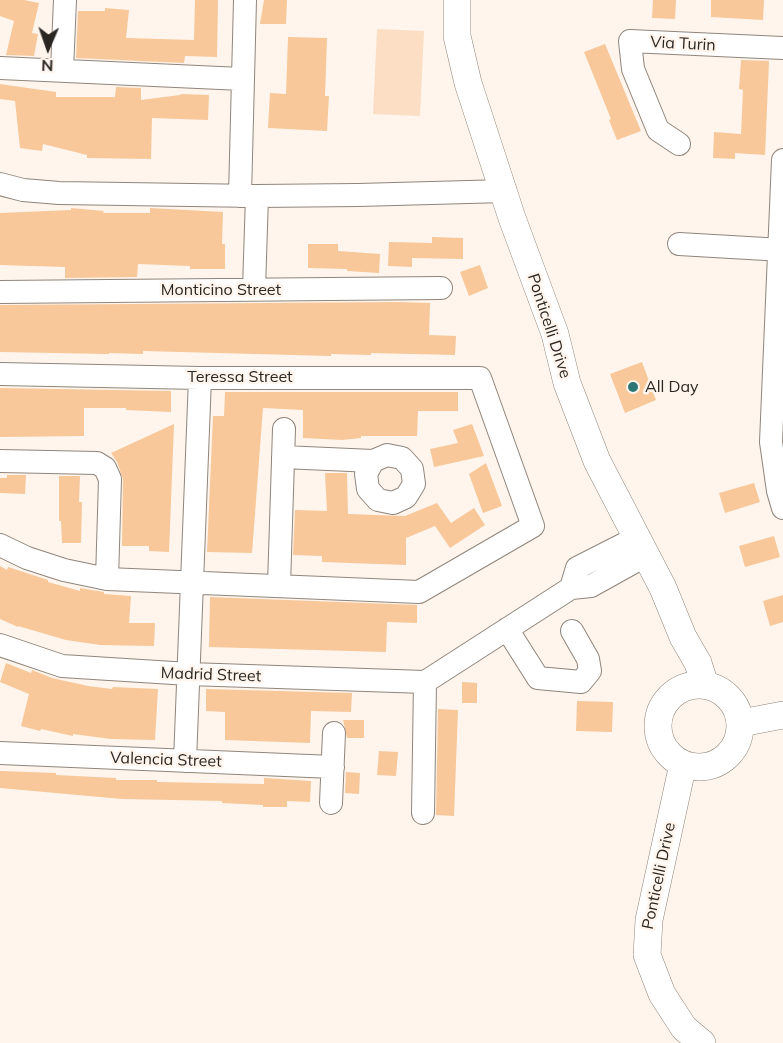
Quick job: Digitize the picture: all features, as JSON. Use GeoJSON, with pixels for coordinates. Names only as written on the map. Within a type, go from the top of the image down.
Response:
{"type":"FeatureCollection","features":[{"type":"Feature","properties":{"kind":"street"},"geometry":{"type":"LineString","coordinates":[[62,70],[65,0]]}},
{"type":"Feature","properties":{"kind":"street"},"geometry":{"type":"LineString","coordinates":[[245,0],[242,79],[254,290]]}},
{"type":"Feature","properties":{"kind":"street","name":"Ponticelli Drive"},"geometry":{"type":"LineString","coordinates":[[457,0],[457,36],[468,83],[505,190],[512,218],[555,334],[567,383],[602,471],[663,588],[698,663],[699,686]]}},
{"type":"Feature","properties":{"kind":"street","name":"Via Turin"},"geometry":{"type":"LineString","coordinates":[[679,144],[658,130],[633,69],[630,41],[783,48]]}},
{"type":"Feature","properties":{"kind":"street"},"geometry":{"type":"LineString","coordinates":[[0,68],[242,79]]}},
{"type":"Feature","properties":{"kind":"street"},"geometry":{"type":"LineString","coordinates":[[783,160],[777,443],[778,491],[783,507]]}},
{"type":"Feature","properties":{"kind":"street"},"geometry":{"type":"LineString","coordinates":[[0,184],[23,190],[58,193],[249,196],[505,190]]}},
{"type":"Feature","properties":{"kind":"street"},"geometry":{"type":"LineString","coordinates":[[679,244],[781,249]]}},
{"type":"Feature","properties":{"kind":"street","name":"Monticino Street"},"geometry":{"type":"LineString","coordinates":[[0,292],[441,288]]}},
{"type":"Feature","properties":{"kind":"street","name":"Teressa Street"},"geometry":{"type":"LineString","coordinates":[[0,374],[200,378],[480,378],[533,526],[419,592],[279,585]]}},
{"type":"Feature","properties":{"kind":"street"},"geometry":{"type":"LineString","coordinates":[[185,761],[200,378]]}},
{"type":"Feature","properties":{"kind":"street"},"geometry":{"type":"LineString","coordinates":[[0,545],[27,558],[64,570],[107,579],[192,584],[279,585],[284,429]]}},
{"type":"Feature","properties":{"kind":"street"},"geometry":{"type":"LineString","coordinates":[[283,457],[373,461]]}},
{"type":"Feature","properties":{"kind":"street"},"geometry":{"type":"LineString","coordinates":[[0,461],[97,463],[105,468],[110,479],[107,579]]}},
{"type":"Feature","properties":{"kind":"street"},"geometry":{"type":"LineString","coordinates":[[423,813],[425,682],[571,588],[577,568],[640,547]]}},
{"type":"Feature","properties":{"kind":"street"},"geometry":{"type":"LineString","coordinates":[[507,629],[538,678],[581,682],[590,671],[588,659],[572,631]]}},
{"type":"Feature","properties":{"kind":"street","name":"Madrid Street"},"geometry":{"type":"LineString","coordinates":[[0,645],[62,666],[189,674],[425,682]]}},
{"type":"Feature","properties":{"kind":"street"},"geometry":{"type":"LineString","coordinates":[[699,686],[718,689],[728,697],[736,707],[741,723],[736,744],[730,754],[720,762],[708,767],[683,764],[671,757],[663,747],[658,735],[658,721],[669,697],[680,690],[699,686]]}},
{"type":"Feature","properties":{"kind":"street"},"geometry":{"type":"LineString","coordinates":[[741,723],[783,714]]}},
{"type":"Feature","properties":{"kind":"street"},"geometry":{"type":"LineString","coordinates":[[332,803],[334,733]]}},
{"type":"Feature","properties":{"kind":"street","name":"Valencia Street"},"geometry":{"type":"LineString","coordinates":[[0,753],[333,767]]}},
{"type":"Feature","properties":{"kind":"street","name":"Ponticelli Drive"},"geometry":{"type":"LineString","coordinates":[[683,764],[649,920],[647,955],[662,994],[684,1028],[702,1043]]}},
{"type":"Feature","properties":{"kind":"shaded area"},"geometry":{"type":"Polygon","coordinates":[[[377,29],[424,31],[420,116],[373,114],[377,29]]]}},
{"type":"Feature","properties":{"kind":"building"},"geometry":{"type":"Polygon","coordinates":[[[0,0],[24,0],[39,3],[32,33],[38,34],[34,56],[6,55],[14,21],[0,16],[0,0]]]}},
{"type":"Feature","properties":{"kind":"building"},"geometry":{"type":"Polygon","coordinates":[[[195,0],[218,0],[217,57],[185,56],[184,63],[76,58],[78,11],[105,11],[105,8],[129,10],[126,38],[194,40],[195,0]]]}},
{"type":"Feature","properties":{"kind":"building"},"geometry":{"type":"Polygon","coordinates":[[[264,0],[287,0],[286,24],[260,24],[264,0]]]}},
{"type":"Feature","properties":{"kind":"building"},"geometry":{"type":"Polygon","coordinates":[[[653,0],[676,0],[675,19],[652,18],[653,0]]]}},
{"type":"Feature","properties":{"kind":"building"},"geometry":{"type":"Polygon","coordinates":[[[711,0],[764,0],[763,20],[711,17],[711,0]]]}},
{"type":"Feature","properties":{"kind":"building"},"geometry":{"type":"Polygon","coordinates":[[[288,37],[327,38],[325,96],[329,96],[327,131],[268,128],[270,93],[286,94],[288,37]]]}},
{"type":"Feature","properties":{"kind":"building"},"geometry":{"type":"Polygon","coordinates":[[[605,44],[641,131],[617,140],[584,52],[605,44]]]}},
{"type":"Feature","properties":{"kind":"building"},"geometry":{"type":"Polygon","coordinates":[[[741,60],[769,61],[765,155],[735,153],[735,159],[713,158],[714,132],[741,134],[743,90],[739,89],[741,60]]]}},
{"type":"Feature","properties":{"kind":"building"},"geometry":{"type":"Polygon","coordinates":[[[0,84],[56,92],[56,97],[115,97],[116,87],[141,88],[141,100],[181,94],[209,95],[208,120],[152,118],[151,159],[87,158],[87,155],[43,144],[42,151],[20,148],[15,101],[0,99],[0,84]]]}},
{"type":"Feature","properties":{"kind":"building"},"geometry":{"type":"Polygon","coordinates":[[[71,208],[104,211],[103,213],[150,213],[150,208],[223,212],[222,244],[225,244],[225,269],[190,269],[190,266],[138,264],[137,277],[65,278],[65,267],[0,265],[0,213],[71,210],[71,208]]]}},
{"type":"Feature","properties":{"kind":"building"},"geometry":{"type":"Polygon","coordinates":[[[432,237],[463,238],[463,259],[412,258],[412,267],[388,266],[389,242],[432,243],[432,237]]]}},
{"type":"Feature","properties":{"kind":"building"},"geometry":{"type":"Polygon","coordinates":[[[308,244],[338,244],[338,251],[380,254],[379,273],[308,268],[308,244]]]}},
{"type":"Feature","properties":{"kind":"building"},"geometry":{"type":"Polygon","coordinates":[[[480,265],[488,288],[469,296],[460,272],[480,265]]]}},
{"type":"Feature","properties":{"kind":"building"},"geometry":{"type":"Polygon","coordinates":[[[430,303],[429,335],[456,336],[455,355],[371,353],[371,355],[331,354],[331,356],[143,351],[143,354],[0,352],[0,305],[430,303]]]}},
{"type":"Feature","properties":{"kind":"building","name":"All Day"},"geometry":{"type":"Polygon","coordinates":[[[642,362],[656,400],[625,413],[610,374],[642,362]]]}},
{"type":"Feature","properties":{"kind":"building"},"geometry":{"type":"Polygon","coordinates":[[[0,388],[171,391],[171,412],[126,410],[126,408],[84,408],[84,436],[0,437],[0,388]]]}},
{"type":"Feature","properties":{"kind":"building"},"geometry":{"type":"Polygon","coordinates":[[[225,392],[458,392],[458,411],[418,411],[417,436],[361,436],[361,438],[342,440],[303,438],[303,410],[263,408],[252,553],[207,552],[213,416],[224,416],[225,392]]]}},
{"type":"Feature","properties":{"kind":"building"},"geometry":{"type":"Polygon","coordinates":[[[174,424],[169,552],[149,551],[149,546],[122,546],[123,479],[111,453],[174,424]]]}},
{"type":"Feature","properties":{"kind":"building"},"geometry":{"type":"Polygon","coordinates":[[[472,424],[484,456],[434,467],[430,449],[458,443],[453,430],[472,424]]]}},
{"type":"Feature","properties":{"kind":"building"},"geometry":{"type":"Polygon","coordinates":[[[486,463],[502,506],[483,513],[469,474],[486,463]]]}},
{"type":"Feature","properties":{"kind":"building"},"geometry":{"type":"Polygon","coordinates":[[[325,473],[347,473],[348,514],[405,516],[437,503],[451,523],[474,508],[485,525],[450,548],[435,526],[406,538],[406,565],[322,562],[322,556],[293,555],[295,510],[327,511],[325,473]]]}},
{"type":"Feature","properties":{"kind":"building"},"geometry":{"type":"Polygon","coordinates":[[[7,475],[26,475],[25,494],[0,493],[0,478],[7,478],[7,475]]]}},
{"type":"Feature","properties":{"kind":"building"},"geometry":{"type":"Polygon","coordinates":[[[59,476],[80,476],[81,543],[62,543],[61,521],[59,521],[59,476]]]}},
{"type":"Feature","properties":{"kind":"building"},"geometry":{"type":"Polygon","coordinates":[[[754,483],[760,502],[725,513],[719,493],[754,483]]]}},
{"type":"Feature","properties":{"kind":"building"},"geometry":{"type":"Polygon","coordinates":[[[774,536],[780,557],[745,567],[739,546],[774,536]]]}},
{"type":"Feature","properties":{"kind":"building"},"geometry":{"type":"Polygon","coordinates":[[[0,566],[80,591],[80,588],[104,592],[104,594],[131,596],[129,623],[155,623],[154,646],[100,645],[66,640],[18,627],[0,619],[0,566]]]}},
{"type":"Feature","properties":{"kind":"building"},"geometry":{"type":"Polygon","coordinates":[[[783,595],[783,622],[770,626],[763,601],[783,595]]]}},
{"type":"Feature","properties":{"kind":"building"},"geometry":{"type":"Polygon","coordinates":[[[210,597],[417,605],[417,623],[387,622],[386,652],[209,647],[210,597]]]}},
{"type":"Feature","properties":{"kind":"building"},"geometry":{"type":"Polygon","coordinates":[[[6,663],[31,673],[32,670],[52,678],[88,686],[112,689],[113,687],[158,689],[155,740],[111,739],[73,734],[73,736],[21,726],[29,694],[0,682],[6,663]]]}},
{"type":"Feature","properties":{"kind":"building"},"geometry":{"type":"Polygon","coordinates":[[[462,682],[477,683],[477,703],[462,703],[462,682]]]}},
{"type":"Feature","properties":{"kind":"building"},"geometry":{"type":"Polygon","coordinates":[[[206,689],[352,693],[351,712],[311,711],[310,743],[225,740],[225,712],[206,711],[206,689]]]}},
{"type":"Feature","properties":{"kind":"building"},"geometry":{"type":"Polygon","coordinates":[[[577,701],[613,702],[612,732],[576,731],[577,701]]]}},
{"type":"Feature","properties":{"kind":"building"},"geometry":{"type":"Polygon","coordinates":[[[438,709],[458,710],[454,816],[436,815],[438,709]]]}},
{"type":"Feature","properties":{"kind":"building"},"geometry":{"type":"Polygon","coordinates":[[[343,720],[364,720],[364,738],[347,738],[343,720]]]}},
{"type":"Feature","properties":{"kind":"building"},"geometry":{"type":"Polygon","coordinates":[[[379,751],[398,752],[396,776],[377,775],[379,751]]]}},
{"type":"Feature","properties":{"kind":"building"},"geometry":{"type":"Polygon","coordinates":[[[0,771],[56,773],[56,775],[116,778],[116,780],[157,780],[157,782],[264,784],[264,778],[311,781],[310,802],[287,801],[287,807],[263,807],[263,805],[222,803],[222,801],[122,799],[0,788],[0,771]]]}},
{"type":"Feature","properties":{"kind":"building"},"geometry":{"type":"Polygon","coordinates":[[[346,772],[360,773],[359,794],[345,793],[346,772]]]}},
{"type":"Feature","properties":{"kind":"place","name":"All Day"},"geometry":{"type":"Point","coordinates":[633,387]}}]}
